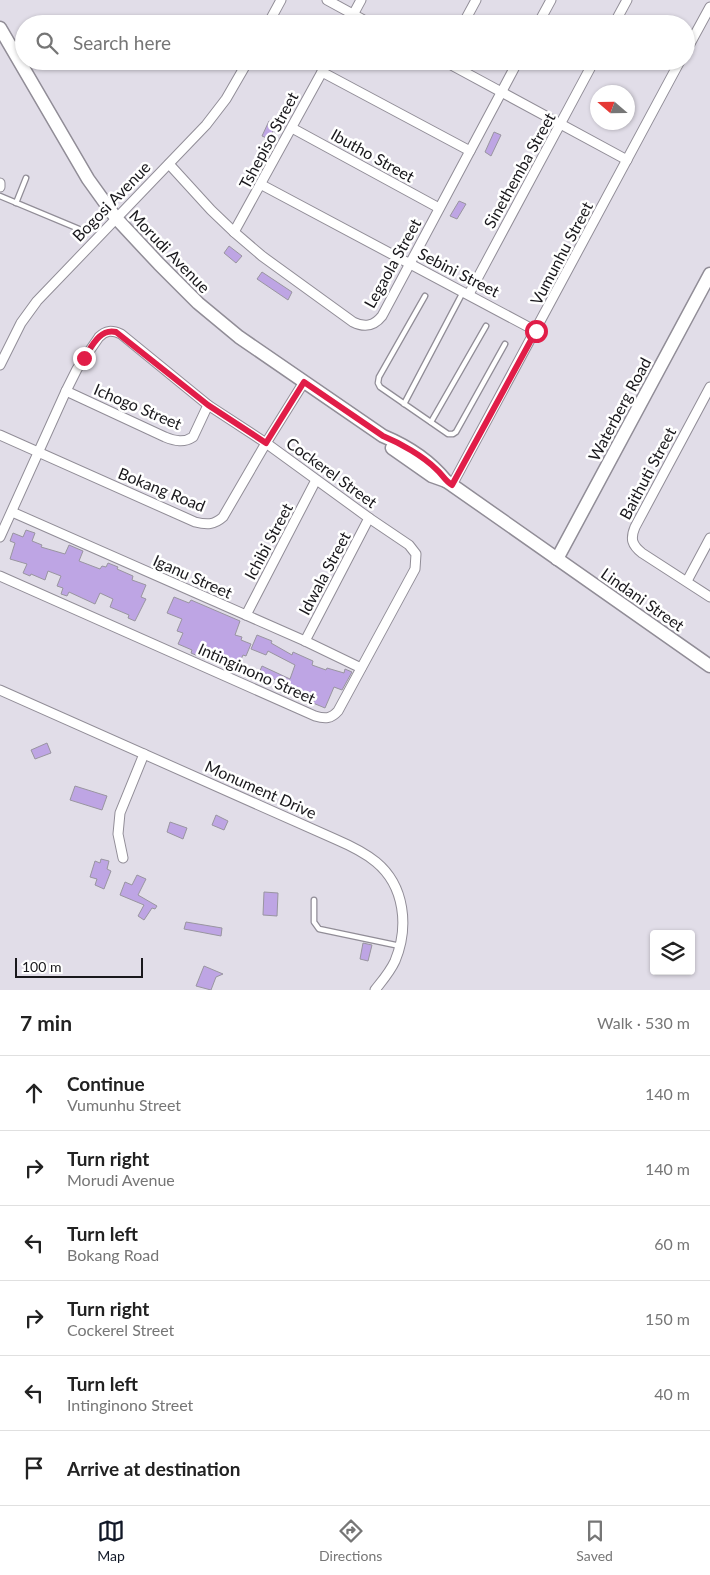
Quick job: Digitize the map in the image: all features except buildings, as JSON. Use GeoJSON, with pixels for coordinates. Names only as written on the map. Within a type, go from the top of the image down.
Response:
{"type":"FeatureCollection","features":[{"type":"Feature","properties":{"kind":"street"},"geometry":{"type":"LineString","coordinates":[[273,15],[281,0]]}},
{"type":"Feature","properties":{"kind":"street"},"geometry":{"type":"LineString","coordinates":[[327,0],[353,14],[361,0]]}},
{"type":"Feature","properties":{"kind":"street"},"geometry":{"type":"LineString","coordinates":[[543,15],[551,0]]}},
{"type":"Feature","properties":{"kind":"street"},"geometry":{"type":"LineString","coordinates":[[619,15],[627,0]]}},
{"type":"Feature","properties":{"kind":"street"},"geometry":{"type":"LineString","coordinates":[[467,15],[472,1]]}},
{"type":"Feature","properties":{"kind":"street"},"geometry":{"type":"LineString","coordinates":[[695,34],[710,7]]}},
{"type":"Feature","properties":{"kind":"street","name":"Morudi Avenue"},"geometry":{"type":"LineString","coordinates":[[0,28],[15,54]]}},
{"type":"Feature","properties":{"kind":"street","name":"Morudi Avenue"},"geometry":{"type":"LineString","coordinates":[[24,70],[100,198],[116,218],[198,303],[239,337],[383,436],[392,447],[411,462],[432,476],[449,483],[557,559]]}},
{"type":"Feature","properties":{"kind":"street","name":"Bogosi Avenue"},"geometry":{"type":"LineString","coordinates":[[0,366],[21,323],[37,301],[217,112],[243,70]]}},
{"type":"Feature","properties":{"kind":"street"},"geometry":{"type":"LineString","coordinates":[[460,70],[501,94],[627,160]]}},
{"type":"Feature","properties":{"kind":"street","name":"Legaola Street"},"geometry":{"type":"LineString","coordinates":[[169,164],[211,210],[262,256],[354,322],[363,326],[369,326],[378,320],[513,70]]}},
{"type":"Feature","properties":{"kind":"street","name":"Sinethemba Street"},"geometry":{"type":"LineString","coordinates":[[466,292],[589,70]]}},
{"type":"Feature","properties":{"kind":"street","name":"Vumunhu Street"},"geometry":{"type":"LineString","coordinates":[[449,483],[536,331],[675,70]]}},
{"type":"Feature","properties":{"kind":"street"},"geometry":{"type":"LineString","coordinates":[[322,72],[470,151]]}},
{"type":"Feature","properties":{"kind":"street","name":"Tshepiso Street"},"geometry":{"type":"LineString","coordinates":[[234,232],[322,72]]}},
{"type":"Feature","properties":{"kind":"street","name":"Ibutho Street"},"geometry":{"type":"LineString","coordinates":[[292,128],[439,208]]}},
{"type":"Feature","properties":{"kind":"street","name":"Sebini Street"},"geometry":{"type":"LineString","coordinates":[[262,184],[536,331]]}},
{"type":"Feature","properties":{"kind":"street","name":"Waterberg Road"},"geometry":{"type":"LineString","coordinates":[[557,559],[710,274]]}},
{"type":"Feature","properties":{"kind":"street","name":"Cockerel Street"},"geometry":{"type":"LineString","coordinates":[[66,391],[99,337],[107,331],[120,334],[208,405],[266,443],[409,545],[416,554]]}},
{"type":"Feature","properties":{"kind":"street","name":"Bokang Road"},"geometry":{"type":"LineString","coordinates":[[0,435],[195,522],[209,524],[216,522],[223,516],[304,382]]}},
{"type":"Feature","properties":{"kind":"street","name":"Baithuti Street"},"geometry":{"type":"LineString","coordinates":[[710,387],[631,537],[633,545],[642,553],[710,597]]}},
{"type":"Feature","properties":{"kind":"street"},"geometry":{"type":"LineString","coordinates":[[0,537],[66,391]]}},
{"type":"Feature","properties":{"kind":"street","name":"Ichogo Street"},"geometry":{"type":"LineString","coordinates":[[66,391],[165,437],[179,441],[189,440],[193,437],[208,405]]}},
{"type":"Feature","properties":{"kind":"street","name":"Ichibi Street"},"geometry":{"type":"LineString","coordinates":[[246,615],[316,480]]}},
{"type":"Feature","properties":{"kind":"street","name":"Iganu Street"},"geometry":{"type":"LineString","coordinates":[[12,512],[305,641],[361,668]]}},
{"type":"Feature","properties":{"kind":"street","name":"Idwala Street"},"geometry":{"type":"LineString","coordinates":[[305,641],[369,518]]}},
{"type":"Feature","properties":{"kind":"street"},"geometry":{"type":"LineString","coordinates":[[687,582],[710,538]]}},
{"type":"Feature","properties":{"kind":"street","name":"Intinginono Street"},"geometry":{"type":"LineString","coordinates":[[0,576],[322,718],[331,718],[338,711],[415,569],[416,554]]}},
{"type":"Feature","properties":{"kind":"street","name":"Lindani Street"},"geometry":{"type":"LineString","coordinates":[[557,559],[710,666]]}},
{"type":"Feature","properties":{"kind":"street","name":"Monument Drive"},"geometry":{"type":"LineString","coordinates":[[0,690],[335,839],[362,852],[376,862],[387,873],[396,888],[403,913],[400,946],[394,963],[375,990]]}},
{"type":"Feature","properties":{"kind":"street"},"geometry":{"type":"LineString","coordinates":[[123,858],[118,834],[120,813],[144,754]]}},
{"type":"Feature","properties":{"kind":"lane"},"geometry":{"type":"LineString","coordinates":[[16,203],[26,178]]}},
{"type":"Feature","properties":{"kind":"lane"},"geometry":{"type":"LineString","coordinates":[[0,196],[79,229]]}},
{"type":"Feature","properties":{"kind":"lane"},"geometry":{"type":"LineString","coordinates":[[404,404],[466,292]]}},
{"type":"Feature","properties":{"kind":"lane"},"geometry":{"type":"LineString","coordinates":[[425,296],[379,377],[378,383],[380,387],[448,434],[456,432],[506,344]]}},
{"type":"Feature","properties":{"kind":"lane"},"geometry":{"type":"LineString","coordinates":[[431,422],[486,326]]}},
{"type":"Feature","properties":{"kind":"lane"},"geometry":{"type":"LineString","coordinates":[[314,900],[314,922],[319,929],[400,946]]}},
{"type":"Feature","properties":{"kind":"route"},"geometry":{"type":"LineString","coordinates":[[84,358],[103,333],[107,331],[116,332],[208,405],[266,443],[304,382],[383,436],[395,441],[436,468],[446,481],[452,485],[536,331]]}}]}
